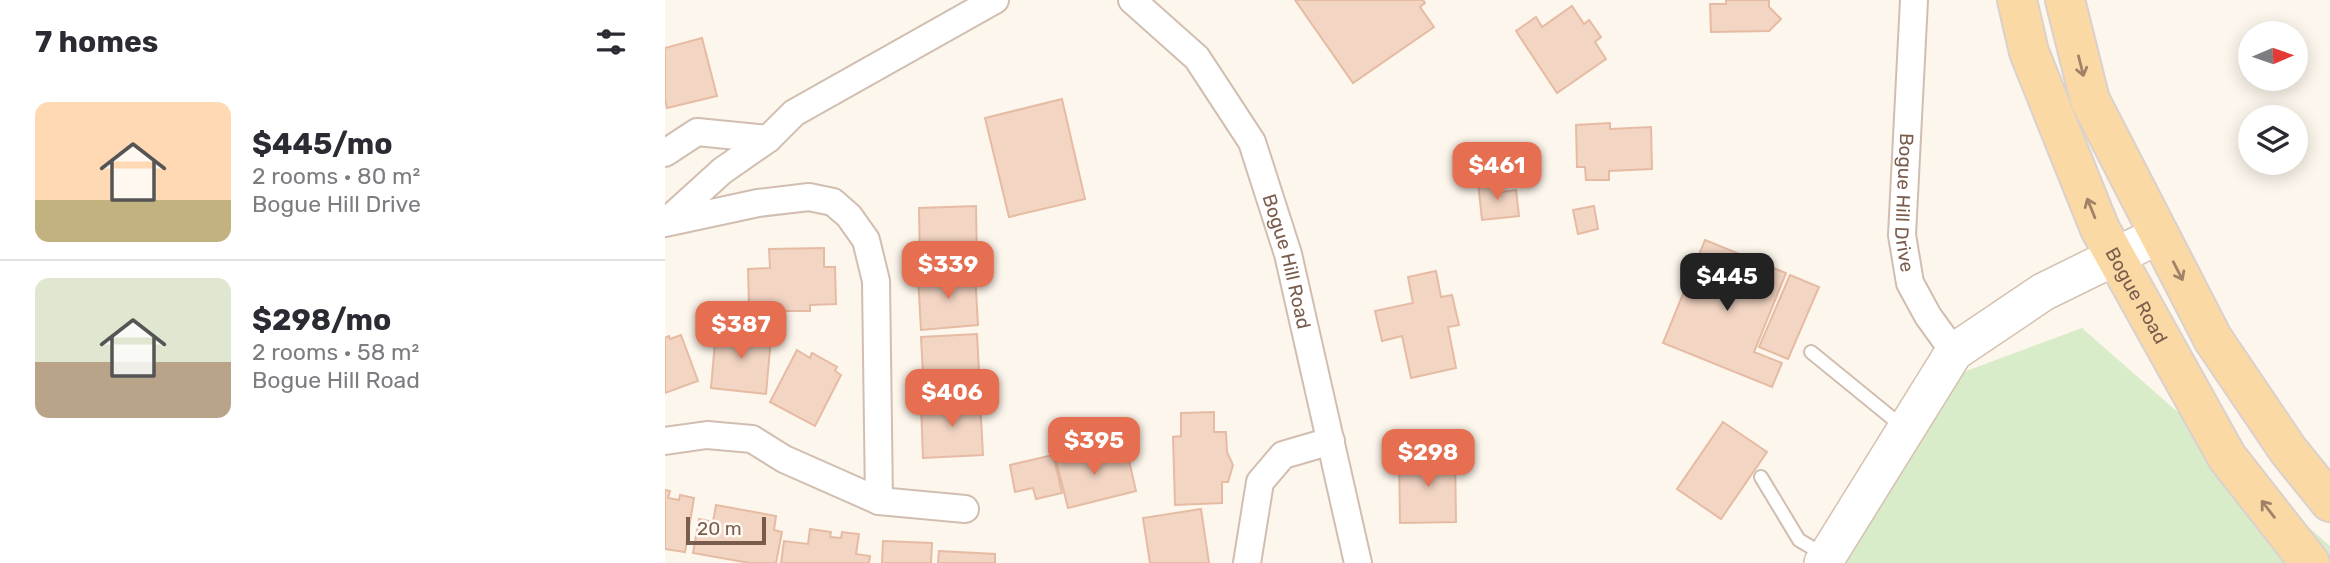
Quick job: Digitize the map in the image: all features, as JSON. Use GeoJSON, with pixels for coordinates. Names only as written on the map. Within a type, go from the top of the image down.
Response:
{"type":"FeatureCollection","features":[{"type":"Feature","properties":{"kind":"main road","name":"Bogue Road"},"geometry":{"type":"LineString","coordinates":[[2017,0],[2028,52],[2100,229],[2227,457],[2310,563]]}},
{"type":"Feature","properties":{"kind":"main road"},"geometry":{"type":"LineString","coordinates":[[2064,0],[2089,100],[2213,339],[2288,450],[2330,502]]}},
{"type":"Feature","properties":{"kind":"street"},"geometry":{"type":"LineString","coordinates":[[665,223],[722,171],[768,139],[794,113],[995,0]]}},
{"type":"Feature","properties":{"kind":"street","name":"Bogue Hill Road"},"geometry":{"type":"LineString","coordinates":[[1132,0],[1196,58],[1252,142],[1288,254],[1358,563]]}},
{"type":"Feature","properties":{"kind":"street","name":"Bogue Hill Drive"},"geometry":{"type":"LineString","coordinates":[[1914,0],[1902,235],[1910,283],[1928,316],[1954,352]]}},
{"type":"Feature","properties":{"kind":"street"},"geometry":{"type":"LineString","coordinates":[[665,153],[697,132],[768,139]]}},
{"type":"Feature","properties":{"kind":"street"},"geometry":{"type":"LineString","coordinates":[[665,223],[758,203],[809,197],[833,202],[849,216],[866,240],[876,281],[879,500]]}},
{"type":"Feature","properties":{"kind":"street"},"geometry":{"type":"LineString","coordinates":[[1825,560],[1954,352],[2043,292],[2159,235]]}},
{"type":"Feature","properties":{"kind":"street"},"geometry":{"type":"LineString","coordinates":[[665,441],[707,435],[752,439],[784,459],[879,500],[965,509]]}},
{"type":"Feature","properties":{"kind":"street"},"geometry":{"type":"LineString","coordinates":[[1247,563],[1261,482],[1283,455],[1331,441]]}},
{"type":"Feature","properties":{"kind":"lane"},"geometry":{"type":"LineString","coordinates":[[1811,352],[1905,428]]}},
{"type":"Feature","properties":{"kind":"lane"},"geometry":{"type":"LineString","coordinates":[[1761,477],[1799,540],[1825,560]]}},
{"type":"Feature","properties":{"kind":"green space"},"geometry":{"type":"Polygon","coordinates":[[[2082,328],[2330,546],[2330,563],[1841,563],[1934,383],[2082,328]]]}},
{"type":"Feature","properties":{"kind":"building"},"geometry":{"type":"Polygon","coordinates":[[[1295,0],[1423,0],[1425,3],[1420,7],[1434,27],[1353,83],[1295,0]]]}},
{"type":"Feature","properties":{"kind":"building"},"geometry":{"type":"Polygon","coordinates":[[[1726,0],[1769,0],[1769,7],[1781,19],[1769,31],[1711,32],[1710,4],[1726,4],[1726,0]]]}},
{"type":"Feature","properties":{"kind":"building"},"geometry":{"type":"Polygon","coordinates":[[[1572,6],[1584,24],[1589,20],[1601,37],[1595,42],[1606,59],[1557,93],[1516,31],[1536,17],[1542,27],[1572,6]]]}},
{"type":"Feature","properties":{"kind":"building"},"geometry":{"type":"Polygon","coordinates":[[[702,38],[717,96],[667,108],[665,48],[702,38]]]}},
{"type":"Feature","properties":{"kind":"building"},"geometry":{"type":"Polygon","coordinates":[[[1062,99],[1085,199],[1009,217],[985,118],[1062,99]]]}},
{"type":"Feature","properties":{"kind":"building"},"geometry":{"type":"Polygon","coordinates":[[[1610,123],[1610,129],[1651,127],[1652,169],[1609,171],[1609,180],[1586,180],[1585,167],[1577,167],[1576,125],[1610,123]]]}},
{"type":"Feature","properties":{"kind":"building"},"geometry":{"type":"Polygon","coordinates":[[[1500,181],[1501,192],[1516,190],[1519,216],[1482,220],[1478,183],[1500,181]]]}},
{"type":"Feature","properties":{"kind":"building"},"geometry":{"type":"Polygon","coordinates":[[[976,206],[977,265],[920,266],[919,208],[976,206]]]}},
{"type":"Feature","properties":{"kind":"building"},"geometry":{"type":"Polygon","coordinates":[[[1594,206],[1598,229],[1578,234],[1573,210],[1594,206]]]}},
{"type":"Feature","properties":{"kind":"building"},"geometry":{"type":"Polygon","coordinates":[[[1705,240],[1786,273],[1754,352],[1782,363],[1772,387],[1663,343],[1705,240]]]}},
{"type":"Feature","properties":{"kind":"building"},"geometry":{"type":"Polygon","coordinates":[[[824,248],[824,267],[835,267],[836,304],[810,305],[810,311],[774,311],[774,306],[749,306],[748,269],[770,268],[769,249],[824,248]]]}},
{"type":"Feature","properties":{"kind":"building"},"geometry":{"type":"Polygon","coordinates":[[[1436,271],[1441,297],[1452,295],[1459,325],[1448,327],[1456,368],[1411,378],[1402,336],[1382,341],[1375,311],[1413,303],[1408,277],[1436,271]]]}},
{"type":"Feature","properties":{"kind":"building"},"geometry":{"type":"Polygon","coordinates":[[[975,272],[978,325],[921,330],[918,276],[975,272]]]}},
{"type":"Feature","properties":{"kind":"building"},"geometry":{"type":"Polygon","coordinates":[[[1790,275],[1819,287],[1788,359],[1759,347],[1790,275]]]}},
{"type":"Feature","properties":{"kind":"building"},"geometry":{"type":"Polygon","coordinates":[[[732,326],[760,328],[759,336],[771,338],[766,394],[711,388],[716,330],[731,332],[732,326]]]}},
{"type":"Feature","properties":{"kind":"building"},"geometry":{"type":"Polygon","coordinates":[[[977,334],[980,391],[924,394],[921,337],[977,334]]]}},
{"type":"Feature","properties":{"kind":"building"},"geometry":{"type":"Polygon","coordinates":[[[681,335],[698,381],[665,393],[665,338],[681,335]]]}},
{"type":"Feature","properties":{"kind":"building"},"geometry":{"type":"Polygon","coordinates":[[[797,350],[810,358],[812,353],[837,367],[835,371],[841,375],[815,426],[770,402],[797,350]]]}},
{"type":"Feature","properties":{"kind":"building"},"geometry":{"type":"Polygon","coordinates":[[[980,400],[983,455],[923,458],[921,404],[980,400]]]}},
{"type":"Feature","properties":{"kind":"building"},"geometry":{"type":"Polygon","coordinates":[[[1214,412],[1214,432],[1226,432],[1227,452],[1233,465],[1228,482],[1222,482],[1222,503],[1175,505],[1173,437],[1181,436],[1181,413],[1214,412]]]}},
{"type":"Feature","properties":{"kind":"building"},"geometry":{"type":"Polygon","coordinates":[[[1723,422],[1767,452],[1721,519],[1677,489],[1723,422]]]}},
{"type":"Feature","properties":{"kind":"building"},"geometry":{"type":"Polygon","coordinates":[[[1094,447],[1097,460],[1127,452],[1136,491],[1068,508],[1055,456],[1094,447]]]}},
{"type":"Feature","properties":{"kind":"building"},"geometry":{"type":"Polygon","coordinates":[[[1434,452],[1455,452],[1456,522],[1400,523],[1399,453],[1417,453],[1417,462],[1434,461],[1434,452]]]}},
{"type":"Feature","properties":{"kind":"building"},"geometry":{"type":"Polygon","coordinates":[[[1053,455],[1062,493],[1036,499],[1033,488],[1015,492],[1010,465],[1053,455]]]}},
{"type":"Feature","properties":{"kind":"building"},"geometry":{"type":"Polygon","coordinates":[[[665,490],[670,491],[668,498],[679,500],[680,495],[694,498],[685,552],[665,549],[665,490]]]}},
{"type":"Feature","properties":{"kind":"building"},"geometry":{"type":"Polygon","coordinates":[[[716,505],[776,516],[774,530],[782,532],[776,563],[750,563],[693,553],[699,519],[713,522],[716,505]]]}},
{"type":"Feature","properties":{"kind":"building"},"geometry":{"type":"Polygon","coordinates":[[[1201,509],[1209,563],[1150,563],[1143,518],[1201,509]]]}},
{"type":"Feature","properties":{"kind":"building"},"geometry":{"type":"Polygon","coordinates":[[[810,529],[831,532],[830,537],[841,538],[842,532],[859,534],[856,554],[870,556],[869,563],[781,563],[784,541],[808,544],[810,529]]]}},
{"type":"Feature","properties":{"kind":"building"},"geometry":{"type":"Polygon","coordinates":[[[883,541],[932,543],[931,563],[882,563],[883,541]]]}},
{"type":"Feature","properties":{"kind":"building"},"geometry":{"type":"Polygon","coordinates":[[[939,551],[995,554],[995,563],[938,563],[939,551]]]}}]}
